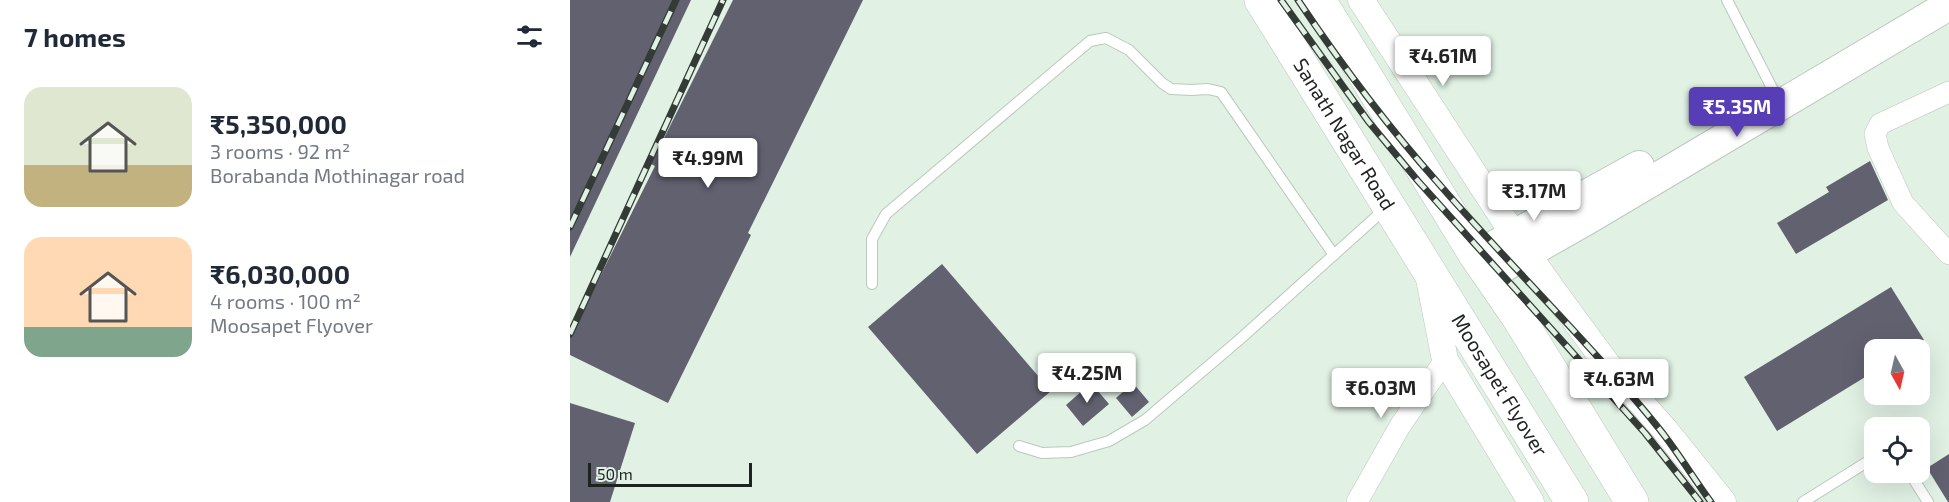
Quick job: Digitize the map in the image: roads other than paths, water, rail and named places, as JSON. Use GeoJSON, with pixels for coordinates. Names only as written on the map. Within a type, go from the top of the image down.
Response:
{"type":"FeatureCollection","features":[{"type":"Feature","properties":{"kind":"highway","name":"Sanath Nagar Road"},"geometry":{"type":"LineString","coordinates":[[1261,0],[1427,267]]}},
{"type":"Feature","properties":{"kind":"highway"},"geometry":{"type":"LineString","coordinates":[[1319,0],[1632,502]]}},
{"type":"Feature","properties":{"kind":"highway"},"geometry":{"type":"LineString","coordinates":[[1296,56],[1339,30]]}},
{"type":"Feature","properties":{"kind":"highway","name":"Moosapet Flyover"},"geometry":{"type":"LineString","coordinates":[[1427,267],[1572,502]]}},
{"type":"Feature","properties":{"kind":"main road"},"geometry":{"type":"LineString","coordinates":[[1521,244],[1773,90],[1939,0]]}},
{"type":"Feature","properties":{"kind":"main road"},"geometry":{"type":"LineString","coordinates":[[1483,265],[1949,5]]}},
{"type":"Feature","properties":{"kind":"street"},"geometry":{"type":"LineString","coordinates":[[1361,0],[1521,244],[1607,364],[1666,431],[1722,502]]}},
{"type":"Feature","properties":{"kind":"street"},"geometry":{"type":"LineString","coordinates":[[1949,92],[1880,124],[1875,134],[1878,148],[1903,203],[1949,254]]}},
{"type":"Feature","properties":{"kind":"street"},"geometry":{"type":"LineString","coordinates":[[1427,267],[1445,360],[1532,502]]}},
{"type":"Feature","properties":{"kind":"street"},"geometry":{"type":"LineString","coordinates":[[1357,502],[1400,426],[1445,360]]}},
{"type":"Feature","properties":{"kind":"lane"},"geometry":{"type":"LineString","coordinates":[[1727,0],[1773,90]]}},
{"type":"Feature","properties":{"kind":"lane"},"geometry":{"type":"LineString","coordinates":[[872,285],[872,239],[886,214],[1090,41],[1106,38],[1129,50],[1162,83],[1172,89],[1208,89],[1221,92],[1334,255]]}},
{"type":"Feature","properties":{"kind":"lane"},"geometry":{"type":"LineString","coordinates":[[1019,446],[1042,453],[1071,452],[1110,441],[1145,420],[1239,340],[1389,206]]}},
{"type":"Feature","properties":{"kind":"lane"},"geometry":{"type":"LineString","coordinates":[[1803,502],[1864,464]]}},
{"type":"Feature","properties":{"kind":"lane"},"geometry":{"type":"LineString","coordinates":[[1916,483],[1928,502]]}},
{"type":"Feature","properties":{"kind":"railway"},"geometry":{"type":"LineString","coordinates":[[570,227],[676,0]]}},
{"type":"Feature","properties":{"kind":"railway"},"geometry":{"type":"LineString","coordinates":[[570,334],[723,0]]}},
{"type":"Feature","properties":{"kind":"railway"},"geometry":{"type":"LineString","coordinates":[[1281,0],[1368,121],[1418,181],[1645,433],[1700,502]]}},
{"type":"Feature","properties":{"kind":"railway"},"geometry":{"type":"LineString","coordinates":[[1298,0],[1383,118],[1467,215],[1635,399],[1668,440],[1711,502]]}}]}
